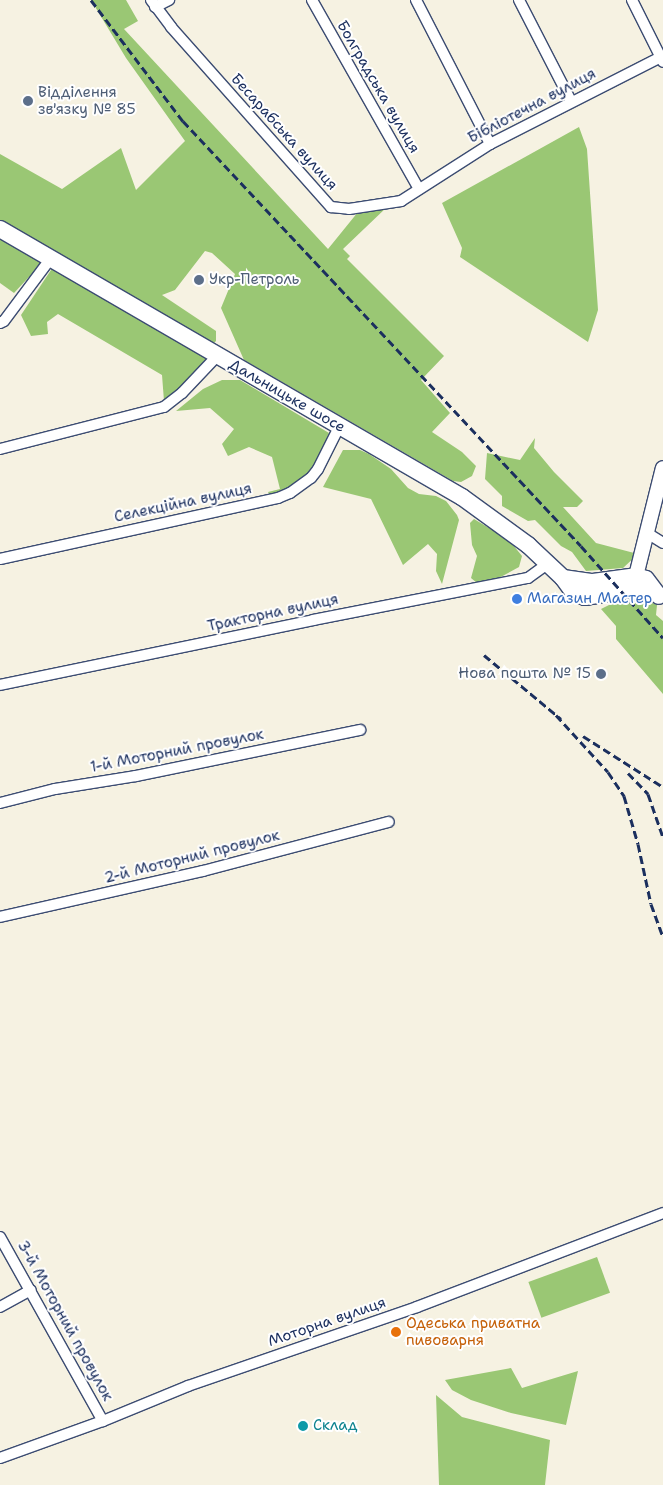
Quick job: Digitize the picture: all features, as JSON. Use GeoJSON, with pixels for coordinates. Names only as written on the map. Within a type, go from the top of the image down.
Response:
{"type":"FeatureCollection","features":[{"type":"Feature","properties":{"kind":"main road","name":"Дальницьке шосе"},"geometry":{"type":"LineString","coordinates":[[0,229],[462,497],[528,545],[563,578],[592,582],[635,583]]}},
{"type":"Feature","properties":{"kind":"main road"},"geometry":{"type":"LineString","coordinates":[[635,583],[660,597]]}},
{"type":"Feature","properties":{"kind":"street"},"geometry":{"type":"LineString","coordinates":[[153,4],[169,0]]}},
{"type":"Feature","properties":{"kind":"street","name":"Болградська вулиця"},"geometry":{"type":"LineString","coordinates":[[312,0],[419,188]]}},
{"type":"Feature","properties":{"kind":"street"},"geometry":{"type":"LineString","coordinates":[[416,0],[490,144]]}},
{"type":"Feature","properties":{"kind":"street"},"geometry":{"type":"LineString","coordinates":[[519,0],[571,101]]}},
{"type":"Feature","properties":{"kind":"street"},"geometry":{"type":"LineString","coordinates":[[632,0],[662,59]]}},
{"type":"Feature","properties":{"kind":"street","name":"Бесарабська вулиця"},"geometry":{"type":"LineString","coordinates":[[153,4],[330,207],[349,209],[400,200],[419,188]]}},
{"type":"Feature","properties":{"kind":"street","name":"Бібліотечна вулиця"},"geometry":{"type":"LineString","coordinates":[[419,188],[490,144],[571,101],[662,59]]}},
{"type":"Feature","properties":{"kind":"street"},"geometry":{"type":"LineString","coordinates":[[0,323],[4,321],[51,258]]}},
{"type":"Feature","properties":{"kind":"street"},"geometry":{"type":"LineString","coordinates":[[0,449],[164,407],[182,393],[218,355]]}},
{"type":"Feature","properties":{"kind":"street","name":"Селекційна вулиця"},"geometry":{"type":"LineString","coordinates":[[0,559],[278,498],[290,493],[306,482],[318,469],[339,427]]}},
{"type":"Feature","properties":{"kind":"street"},"geometry":{"type":"LineString","coordinates":[[635,583],[663,468]]}},
{"type":"Feature","properties":{"kind":"street"},"geometry":{"type":"LineString","coordinates":[[647,533],[663,543]]}},
{"type":"Feature","properties":{"kind":"street","name":"Тракторна вулиця"},"geometry":{"type":"LineString","coordinates":[[0,685],[313,620],[528,578],[547,564]]}},
{"type":"Feature","properties":{"kind":"street","name":"1-й Моторний провулок"},"geometry":{"type":"LineString","coordinates":[[0,803],[55,789],[136,776],[360,730]]}},
{"type":"Feature","properties":{"kind":"street","name":"2-й Моторний провулок"},"geometry":{"type":"LineString","coordinates":[[0,917],[203,871],[389,822]]}},
{"type":"Feature","properties":{"kind":"street","name":"Моторна вулиця"},"geometry":{"type":"LineString","coordinates":[[0,1458],[104,1420],[188,1386],[417,1307],[663,1213]]}},
{"type":"Feature","properties":{"kind":"street","name":"3-й Моторний провулок"},"geometry":{"type":"LineString","coordinates":[[0,1237],[104,1420]]}},
{"type":"Feature","properties":{"kind":"street"},"geometry":{"type":"LineString","coordinates":[[0,1307],[30,1290]]}},
{"type":"Feature","properties":{"kind":"green space"},"geometry":{"type":"Polygon","coordinates":[[[91,0],[126,0],[138,21],[124,29],[328,249],[358,212],[387,207],[343,249],[350,256],[347,259],[444,356],[421,380],[450,413],[432,432],[462,452],[476,466],[472,476],[461,482],[453,481],[244,360],[221,308],[235,274],[212,253],[205,251],[175,290],[162,295],[216,331],[216,341],[212,345],[0,220],[0,154],[62,189],[121,148],[136,190],[185,141],[126,58],[91,0]]]}},
{"type":"Feature","properties":{"kind":"green space"},"geometry":{"type":"Polygon","coordinates":[[[579,127],[587,149],[598,310],[588,342],[460,257],[462,248],[442,203],[579,127]]]}},
{"type":"Feature","properties":{"kind":"green space"},"geometry":{"type":"Polygon","coordinates":[[[0,235],[45,260],[14,293],[0,283],[0,235]]]}},
{"type":"Feature","properties":{"kind":"green space"},"geometry":{"type":"Polygon","coordinates":[[[53,267],[209,356],[180,392],[164,401],[162,375],[58,314],[47,322],[48,334],[31,336],[21,315],[53,267]]]}},
{"type":"Feature","properties":{"kind":"green space"},"geometry":{"type":"Polygon","coordinates":[[[222,380],[240,380],[329,433],[311,475],[282,493],[270,496],[268,492],[280,489],[272,457],[249,447],[228,456],[222,444],[234,429],[210,408],[176,411],[203,389],[222,380]]]}},
{"type":"Feature","properties":{"kind":"green space"},"geometry":{"type":"Polygon","coordinates":[[[535,438],[534,448],[554,472],[583,501],[577,507],[563,507],[596,543],[638,554],[623,568],[586,571],[572,552],[561,546],[535,520],[528,521],[502,506],[502,496],[485,479],[487,453],[520,460],[535,438]]]}},
{"type":"Feature","properties":{"kind":"green space"},"geometry":{"type":"Polygon","coordinates":[[[343,450],[360,450],[369,454],[391,469],[408,488],[419,494],[436,496],[446,501],[457,515],[459,520],[442,584],[436,571],[437,554],[428,544],[403,565],[371,499],[323,487],[343,450]]]}},
{"type":"Feature","properties":{"kind":"green space"},"geometry":{"type":"Polygon","coordinates":[[[474,519],[509,540],[522,556],[519,567],[495,580],[477,583],[471,578],[477,556],[472,545],[470,523],[474,519]]]}},
{"type":"Feature","properties":{"kind":"green space"},"geometry":{"type":"Polygon","coordinates":[[[629,595],[657,605],[656,615],[663,621],[663,694],[616,639],[616,626],[601,609],[629,595]]]}},
{"type":"Feature","properties":{"kind":"green space"},"geometry":{"type":"Polygon","coordinates":[[[597,1257],[610,1293],[541,1318],[528,1282],[597,1257]]]}},
{"type":"Feature","properties":{"kind":"green space"},"geometry":{"type":"Polygon","coordinates":[[[511,1368],[522,1388],[578,1371],[566,1425],[511,1413],[471,1400],[452,1390],[445,1380],[511,1368]]]}},
{"type":"Feature","properties":{"kind":"green space"},"geometry":{"type":"Polygon","coordinates":[[[436,1395],[462,1417],[550,1440],[545,1485],[439,1485],[436,1395]]]}},
{"type":"Feature","properties":{"kind":"railway"},"geometry":{"type":"LineString","coordinates":[[91,0],[183,121],[581,546],[663,638]]}},
{"type":"Feature","properties":{"kind":"railway"},"geometry":{"type":"LineString","coordinates":[[484,655],[561,719]]}},
{"type":"Feature","properties":{"kind":"railway"},"geometry":{"type":"LineString","coordinates":[[556,715],[608,772],[624,796],[638,844],[651,904],[663,937]]}},
{"type":"Feature","properties":{"kind":"railway"},"geometry":{"type":"LineString","coordinates":[[583,736],[663,787]]}},
{"type":"Feature","properties":{"kind":"railway"},"geometry":{"type":"LineString","coordinates":[[628,773],[648,794],[663,837]]}},
{"type":"Feature","properties":{"kind":"place","name":"Відділення зв'язку № 85"},"geometry":{"type":"Point","coordinates":[28,101]}},
{"type":"Feature","properties":{"kind":"place","name":"Укр-Петроль"},"geometry":{"type":"Point","coordinates":[199,280]}},
{"type":"Feature","properties":{"kind":"place","name":"Магазин Мастер"},"geometry":{"type":"Point","coordinates":[517,599]}},
{"type":"Feature","properties":{"kind":"place","name":"Нова пошта № 15"},"geometry":{"type":"Point","coordinates":[601,674]}},
{"type":"Feature","properties":{"kind":"place","name":"Одеська приватна пивоварня"},"geometry":{"type":"Point","coordinates":[396,1332]}},
{"type":"Feature","properties":{"kind":"place","name":"Склад"},"geometry":{"type":"Point","coordinates":[303,1426]}}]}
